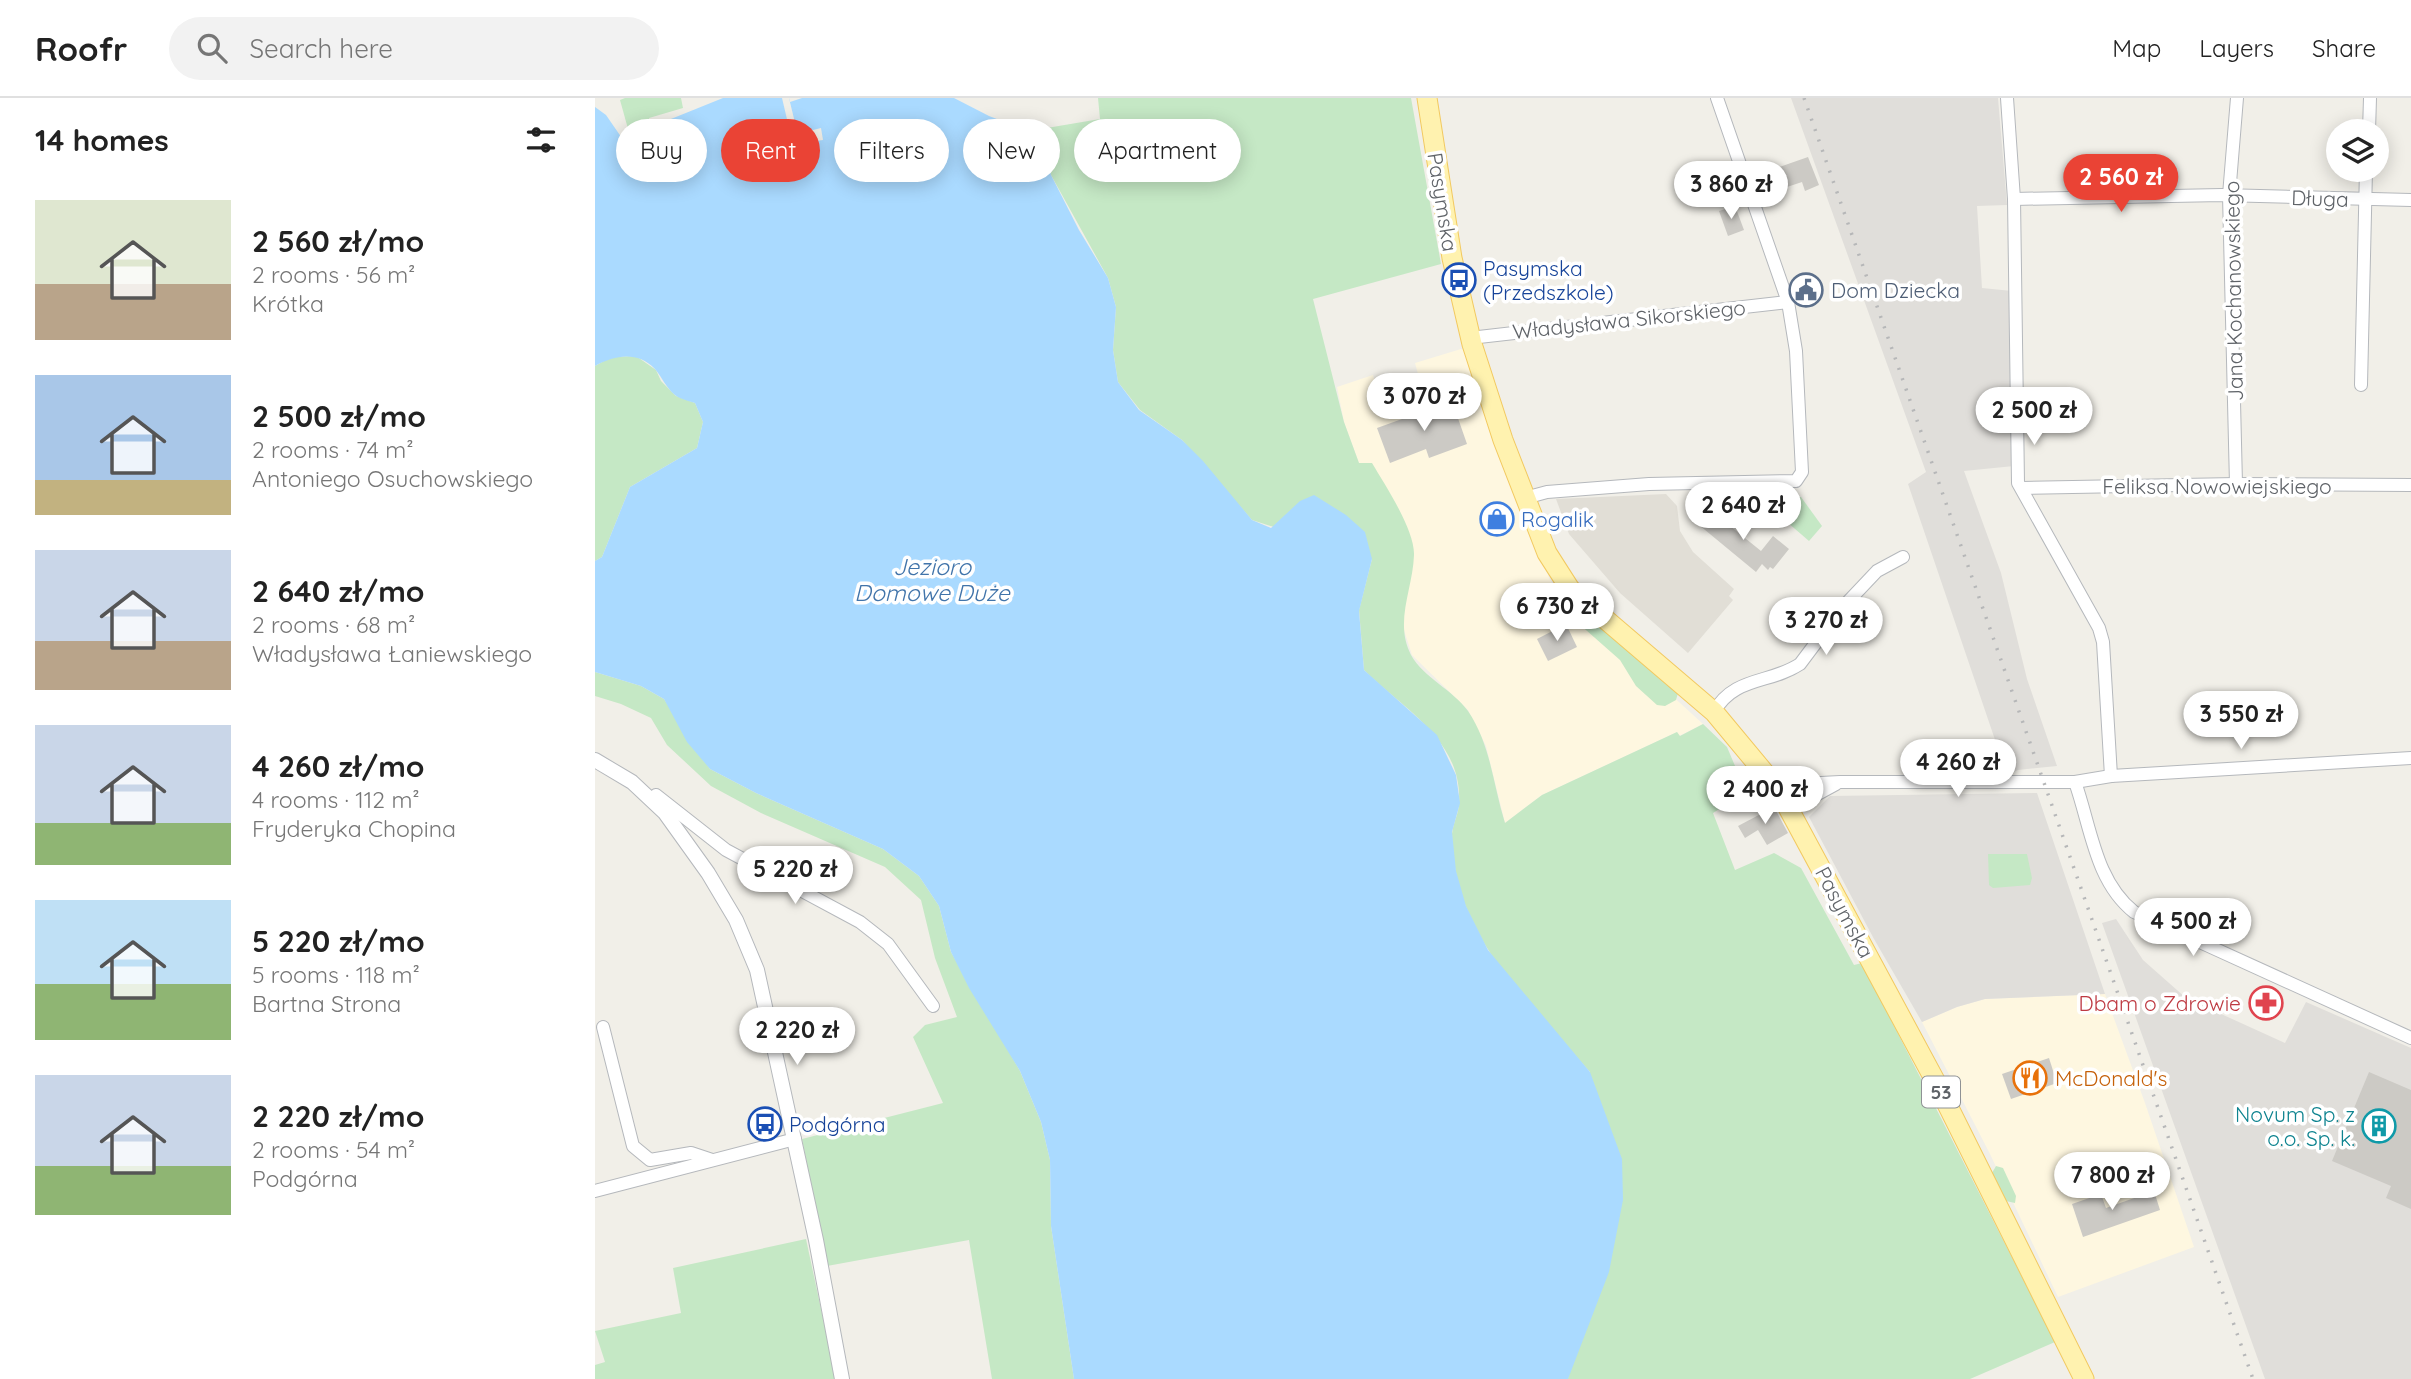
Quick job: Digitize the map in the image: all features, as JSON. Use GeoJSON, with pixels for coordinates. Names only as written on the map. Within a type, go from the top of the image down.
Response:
{"type":"FeatureCollection","features":[{"type":"Feature","properties":{"kind":"main road","name":"Pasymska"},"geometry":{"type":"LineString","coordinates":[[1427,98],[1452,258],[1470,338],[1525,498],[1547,553],[1566,585],[1714,712],[1778,789],[1939,1088],[2084,1379]]}},
{"type":"Feature","properties":{"kind":"street"},"geometry":{"type":"LineString","coordinates":[[1525,498],[1547,492],[1651,484],[1796,481],[1802,472],[1796,351],[1788,302],[1734,155],[1717,98]]}},
{"type":"Feature","properties":{"kind":"street"},"geometry":{"type":"LineString","coordinates":[[2007,98],[2014,199],[2017,478],[2099,628],[2103,642],[2111,776]]}},
{"type":"Feature","properties":{"kind":"street","name":"Jana Kochanowskiego"},"geometry":{"type":"LineString","coordinates":[[2236,484],[2229,195],[2238,98]]}},
{"type":"Feature","properties":{"kind":"street"},"geometry":{"type":"LineString","coordinates":[[2370,119],[2371,98]]}},
{"type":"Feature","properties":{"kind":"street"},"geometry":{"type":"LineString","coordinates":[[2361,385],[2366,182]]}},
{"type":"Feature","properties":{"kind":"street","name":"Długa"},"geometry":{"type":"LineString","coordinates":[[2014,199],[2229,195],[2411,200]]}},
{"type":"Feature","properties":{"kind":"street","name":"Władysława Sikorskiego"},"geometry":{"type":"LineString","coordinates":[[1470,338],[1788,302]]}},
{"type":"Feature","properties":{"kind":"street","name":"Feliksa Nowowiejskiego"},"geometry":{"type":"LineString","coordinates":[[2022,488],[2236,484],[2411,485]]}},
{"type":"Feature","properties":{"kind":"street"},"geometry":{"type":"LineString","coordinates":[[1714,712],[1723,697],[1730,692],[1758,679],[1791,670],[1800,664],[1842,608],[1877,571],[1903,556]]}},
{"type":"Feature","properties":{"kind":"street"},"geometry":{"type":"LineString","coordinates":[[1778,789],[1802,783],[1840,782],[2075,782],[2111,776],[2411,758]]}},
{"type":"Feature","properties":{"kind":"street"},"geometry":{"type":"LineString","coordinates":[[595,760],[632,782],[652,799],[708,873],[748,945],[757,970],[795,1139],[842,1379]]}},
{"type":"Feature","properties":{"kind":"street"},"geometry":{"type":"LineString","coordinates":[[1790,809],[1840,782]]}},
{"type":"Feature","properties":{"kind":"street"},"geometry":{"type":"LineString","coordinates":[[2075,782],[2105,877],[2123,903],[2134,912],[2411,1038]]}},
{"type":"Feature","properties":{"kind":"street"},"geometry":{"type":"LineString","coordinates":[[652,799],[656,795],[726,849],[860,922],[888,944],[933,1006]]}},
{"type":"Feature","properties":{"kind":"street"},"geometry":{"type":"LineString","coordinates":[[603,1027],[633,1146],[650,1160],[691,1153],[712,1160]]}},
{"type":"Feature","properties":{"kind":"street"},"geometry":{"type":"LineString","coordinates":[[595,1191],[795,1139]]}},
{"type":"Feature","properties":{"kind":"shaded area"},"geometry":{"type":"Polygon","coordinates":[[[1791,98],[1998,98],[2007,205],[1977,206],[1982,288],[2012,291],[2014,466],[1964,471],[2001,573],[2027,679],[2057,766],[2018,770],[2007,775],[1908,484],[1926,472],[1791,98]]]}},
{"type":"Feature","properties":{"kind":"shaded area"},"geometry":{"type":"Polygon","coordinates":[[[1461,349],[1474,354],[1522,509],[1550,580],[1565,598],[1703,724],[1679,736],[1677,732],[1542,795],[1505,823],[1486,746],[1468,710],[1412,655],[1402,624],[1414,552],[1359,463],[1344,422],[1337,387],[1373,375],[1385,417],[1426,403],[1415,363],[1461,349]]]}},
{"type":"Feature","properties":{"kind":"shaded area"},"geometry":{"type":"Polygon","coordinates":[[[1666,494],[1677,506],[1680,531],[1693,552],[1734,589],[1729,596],[1733,600],[1688,653],[1620,593],[1569,534],[1556,499],[1666,494]]]}},
{"type":"Feature","properties":{"kind":"shaded area"},"geometry":{"type":"Polygon","coordinates":[[[2037,793],[2105,994],[1985,999],[1922,1022],[1809,817],[1830,796],[2037,793]]]}},
{"type":"Feature","properties":{"kind":"shaded area"},"geometry":{"type":"Polygon","coordinates":[[[2116,919],[2143,960],[2186,998],[2285,1043],[2306,1002],[2411,1048],[2411,1379],[2265,1379],[2102,923],[2116,919]]]}},
{"type":"Feature","properties":{"kind":"shaded area"},"geometry":{"type":"Polygon","coordinates":[[[2105,994],[2194,1247],[2058,1297],[1990,1154],[1922,1022],[1985,999],[2105,994]]]}},
{"type":"Feature","properties":{"kind":"green space"},"geometry":{"type":"Polygon","coordinates":[[[681,98],[683,108],[649,119],[625,119],[620,100],[681,98]]]}},
{"type":"Feature","properties":{"kind":"green space"},"geometry":{"type":"Polygon","coordinates":[[[1098,98],[1411,98],[1441,264],[1313,299],[1344,422],[1359,463],[1372,463],[1410,533],[1414,555],[1404,630],[1411,655],[1423,670],[1462,704],[1476,724],[1487,751],[1505,823],[1542,795],[1677,732],[1680,736],[1703,724],[1727,747],[1746,792],[1713,813],[1735,870],[1774,853],[1801,868],[1854,965],[1862,963],[2055,1342],[1970,1379],[1568,1379],[1590,1072],[1504,973],[1476,930],[1458,880],[1453,852],[1452,834],[1459,803],[1458,781],[1441,743],[1412,712],[1364,670],[1359,610],[1372,559],[1252,520],[1182,440],[1140,410],[1118,382],[1113,350],[1116,307],[1108,278],[1055,182],[1060,182],[1060,126],[1074,123],[1074,182],[1241,182],[1241,119],[1100,119],[1098,98]]]}},
{"type":"Feature","properties":{"kind":"green space"},"geometry":{"type":"Polygon","coordinates":[[[636,356],[656,370],[661,381],[676,396],[695,403],[703,422],[697,448],[630,487],[602,557],[595,561],[595,366],[611,357],[636,356]]]}},
{"type":"Feature","properties":{"kind":"green space"},"geometry":{"type":"Polygon","coordinates":[[[1757,496],[1801,497],[1822,526],[1809,541],[1757,496]]]}},
{"type":"Feature","properties":{"kind":"green space"},"geometry":{"type":"Polygon","coordinates":[[[1563,598],[1678,693],[1676,700],[1665,706],[1657,705],[1636,686],[1620,660],[1561,608],[1563,598]]]}},
{"type":"Feature","properties":{"kind":"green space"},"geometry":{"type":"Polygon","coordinates":[[[595,672],[641,686],[664,699],[710,769],[756,793],[883,849],[919,876],[939,906],[951,952],[1020,1071],[1041,1122],[1050,1160],[1051,1226],[1074,1379],[992,1379],[969,1240],[827,1266],[802,1139],[943,1103],[913,1037],[925,1025],[957,1017],[935,958],[921,900],[885,867],[761,813],[711,786],[667,745],[651,718],[595,696],[595,672]]]}},
{"type":"Feature","properties":{"kind":"green space"},"geometry":{"type":"Polygon","coordinates":[[[1988,854],[2027,854],[2032,878],[2030,885],[1993,888],[1989,885],[1988,854]]]}},
{"type":"Feature","properties":{"kind":"green space"},"geometry":{"type":"Polygon","coordinates":[[[1996,1166],[2003,1168],[2016,1196],[2015,1203],[2006,1201],[1992,1173],[1996,1166]]]}},
{"type":"Feature","properties":{"kind":"green space"},"geometry":{"type":"Polygon","coordinates":[[[806,1239],[836,1379],[595,1379],[595,1365],[605,1362],[595,1331],[681,1313],[673,1268],[806,1239]]]}},
{"type":"Feature","properties":{"kind":"water","name":"Jezioro Domowe Duże"},"geometry":{"type":"Polygon","coordinates":[[[723,98],[789,98],[790,102],[802,98],[954,98],[997,119],[963,119],[963,182],[1055,182],[1108,278],[1116,307],[1113,350],[1118,382],[1139,410],[1182,440],[1252,520],[1271,528],[1300,501],[1314,495],[1346,515],[1365,532],[1372,559],[1359,611],[1364,670],[1437,735],[1456,775],[1460,803],[1452,832],[1456,871],[1466,906],[1488,950],[1590,1072],[1622,1159],[1623,1200],[1609,1272],[1568,1379],[1074,1379],[1051,1226],[1050,1160],[1041,1122],[1020,1071],[969,988],[951,952],[939,906],[919,876],[883,849],[756,793],[710,769],[687,742],[664,699],[641,686],[595,672],[595,561],[602,557],[630,487],[697,448],[703,422],[695,403],[675,395],[655,369],[641,359],[618,357],[595,366],[595,107],[606,115],[616,130],[616,182],[707,182],[707,119],[671,119],[723,98]]]}},
{"type":"Feature","properties":{"kind":"pier"},"geometry":{"type":"Polygon","coordinates":[[[782,98],[789,98],[794,119],[787,119],[782,98]]]}},
{"type":"Feature","properties":{"kind":"building"},"geometry":{"type":"Polygon","coordinates":[[[1808,157],[1819,185],[1805,191],[1802,182],[1766,194],[1759,174],[1808,157]]]}},
{"type":"Feature","properties":{"kind":"building"},"geometry":{"type":"Polygon","coordinates":[[[1735,206],[1744,230],[1728,236],[1719,211],[1735,206]]]}},
{"type":"Feature","properties":{"kind":"building"},"geometry":{"type":"Polygon","coordinates":[[[1452,401],[1467,444],[1429,458],[1426,449],[1390,463],[1377,428],[1452,401]]]}},
{"type":"Feature","properties":{"kind":"building"},"geometry":{"type":"Polygon","coordinates":[[[1716,502],[1725,509],[1719,517],[1761,551],[1773,536],[1789,549],[1773,569],[1770,567],[1768,570],[1762,564],[1756,572],[1699,525],[1716,502]]]}},
{"type":"Feature","properties":{"kind":"building"},"geometry":{"type":"Polygon","coordinates":[[[1566,624],[1577,647],[1548,661],[1537,639],[1566,624]]]}},
{"type":"Feature","properties":{"kind":"building"},"geometry":{"type":"Polygon","coordinates":[[[1774,807],[1788,833],[1767,845],[1758,830],[1745,838],[1738,826],[1774,807]]]}},
{"type":"Feature","properties":{"kind":"building","name":"McDonald's"},"geometry":{"type":"Polygon","coordinates":[[[2049,1058],[2057,1083],[2011,1099],[2002,1074],[2049,1058]]]}},
{"type":"Feature","properties":{"kind":"building","name":"Novum Sp. z o.o. Sp. k."},"geometry":{"type":"Polygon","coordinates":[[[2369,1072],[2411,1090],[2411,1209],[2386,1198],[2391,1186],[2332,1161],[2369,1072]]]}},
{"type":"Feature","properties":{"kind":"building"},"geometry":{"type":"Polygon","coordinates":[[[2154,1191],[2160,1210],[2083,1237],[2072,1204],[2101,1194],[2106,1208],[2154,1191]]]}},
{"type":"Feature","properties":{"kind":"railway"},"geometry":{"type":"LineString","coordinates":[[1804,98],[2253,1379]]}},
{"type":"Feature","properties":{"kind":"place","name":"Pasymska (Przedszkole)"},"geometry":{"type":"Point","coordinates":[1459,280]}},
{"type":"Feature","properties":{"kind":"place","name":"Dom Dziecka"},"geometry":{"type":"Point","coordinates":[1806,290]}},
{"type":"Feature","properties":{"kind":"place","name":"Rogalik"},"geometry":{"type":"Point","coordinates":[1497,519]}},
{"type":"Feature","properties":{"kind":"place","name":"Dbam o Zdrowie"},"geometry":{"type":"Point","coordinates":[2266,1003]}},
{"type":"Feature","properties":{"kind":"place","name":"McDonald's"},"geometry":{"type":"Point","coordinates":[2030,1078]}},
{"type":"Feature","properties":{"kind":"place","name":"Podgórna"},"geometry":{"type":"Point","coordinates":[765,1124]}},
{"type":"Feature","properties":{"kind":"place","name":"Novum Sp. z o.o. Sp. k."},"geometry":{"type":"Point","coordinates":[2379,1126]}}]}
